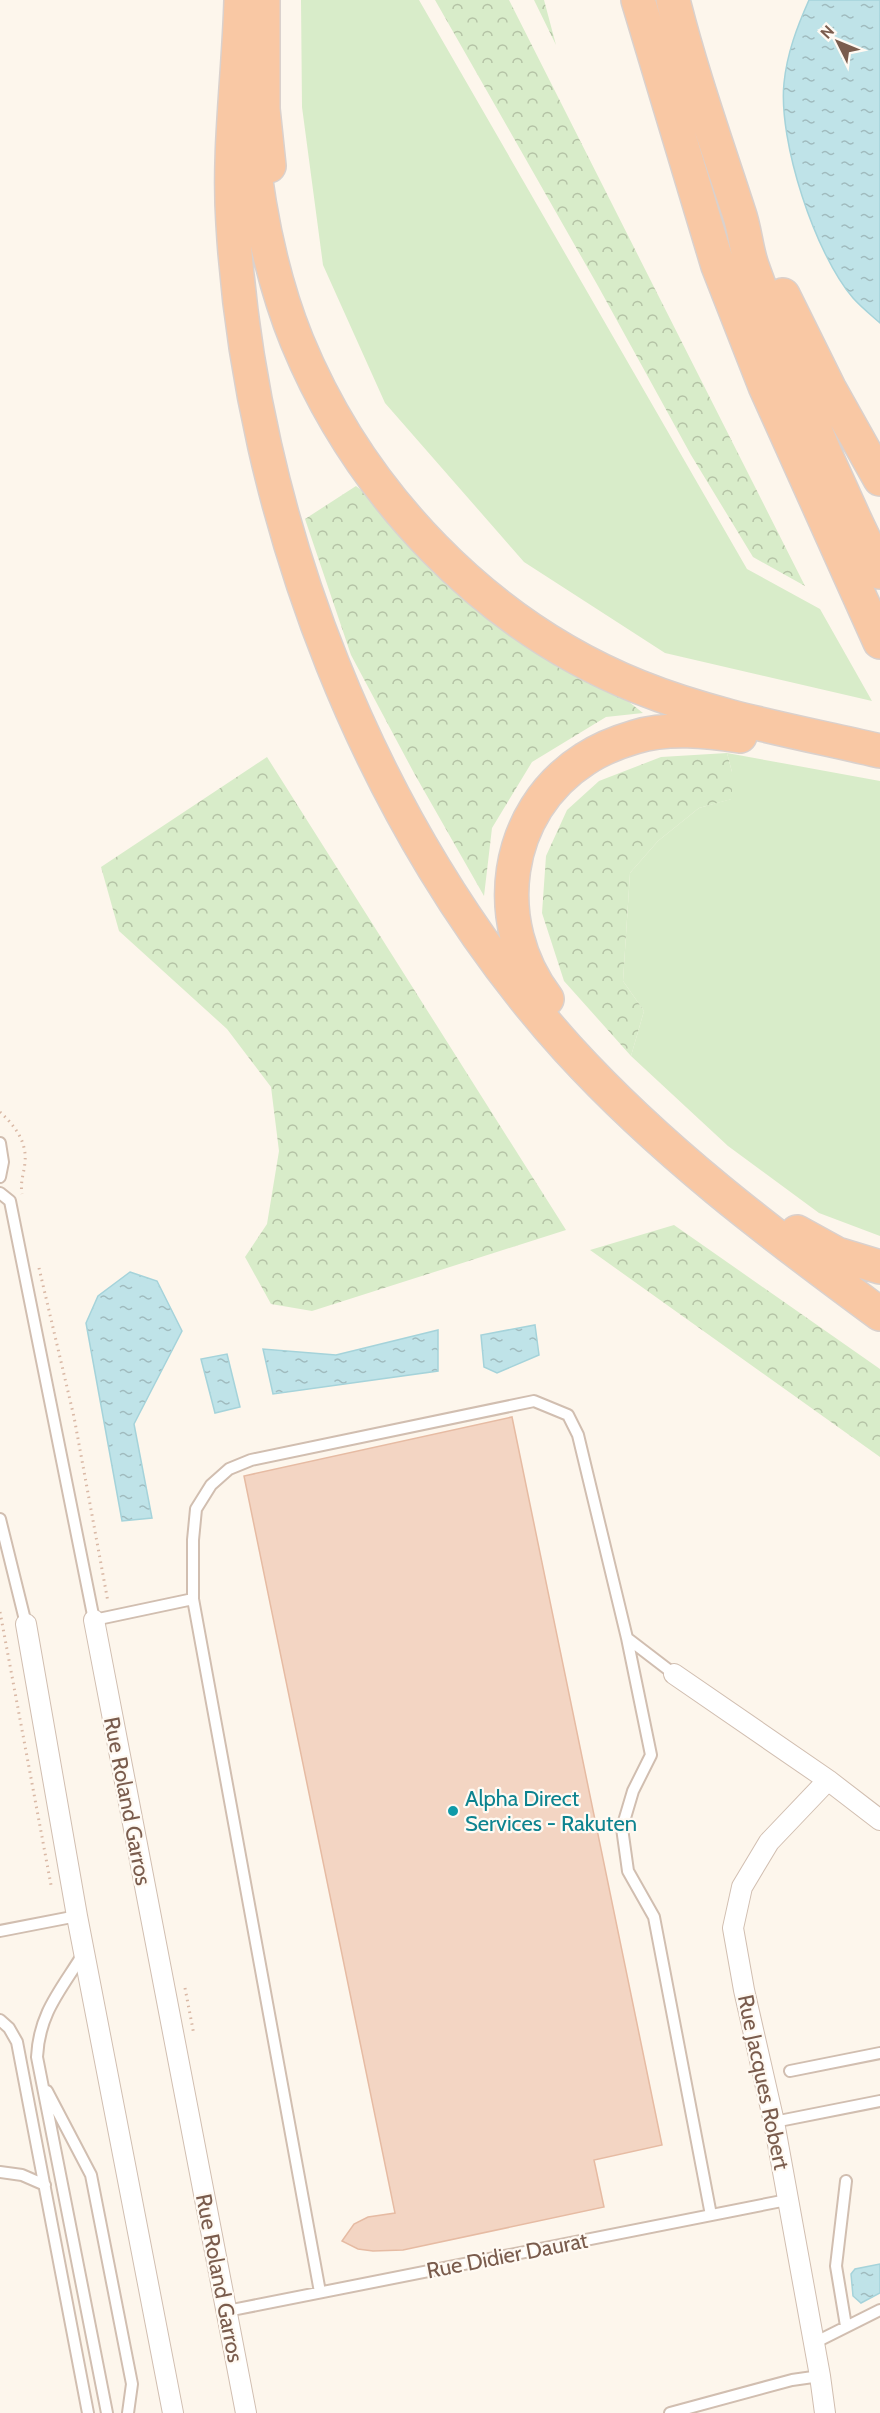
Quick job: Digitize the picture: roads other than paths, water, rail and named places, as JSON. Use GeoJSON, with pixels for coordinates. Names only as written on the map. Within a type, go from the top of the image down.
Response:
{"type":"FeatureCollection","features":[{"type":"Feature","properties":{"kind":"highway"},"geometry":{"type":"LineString","coordinates":[[638,0],[718,266],[769,397],[880,642]]}},
{"type":"Feature","properties":{"kind":"highway"},"geometry":{"type":"LineString","coordinates":[[673,0],[705,112],[740,217],[751,263],[784,355],[828,459],[880,572]]}},
{"type":"Feature","properties":{"kind":"highway"},"geometry":{"type":"LineString","coordinates":[[248,6],[263,109],[272,197],[291,280],[323,360],[345,404],[395,479],[423,514],[503,588],[535,611],[606,653],[669,682],[718,697],[868,729]]}},
{"type":"Feature","properties":{"kind":"highway"},"geometry":{"type":"LineString","coordinates":[[248,6],[246,63],[248,108],[256,184],[265,235],[283,301],[301,350],[332,414],[377,484],[435,550],[499,606],[537,632],[607,673],[649,691],[718,715],[880,752]]}},
{"type":"Feature","properties":{"kind":"highway"},"geometry":{"type":"LineString","coordinates":[[248,6],[234,117],[232,222],[246,341],[262,432],[276,492],[306,594],[346,697],[386,780],[437,872],[498,964],[567,1047],[662,1143],[696,1173],[880,1314]]}},
{"type":"Feature","properties":{"kind":"highway"},"geometry":{"type":"LineString","coordinates":[[740,217],[762,245],[807,345],[880,479]]}},
{"type":"Feature","properties":{"kind":"highway"},"geometry":{"type":"LineString","coordinates":[[880,752],[710,732],[664,732],[638,736],[613,745],[585,758],[569,771],[547,792],[529,818],[519,841],[511,872],[510,899],[513,927],[522,955],[539,989],[586,1047],[630,1093],[722,1174],[793,1229],[837,1254],[880,1267]]}},
{"type":"Feature","properties":{"kind":"street","name":"Rue Roland Garros"},"geometry":{"type":"LineString","coordinates":[[94,1620],[246,2413]]}},
{"type":"Feature","properties":{"kind":"street"},"geometry":{"type":"LineString","coordinates":[[26,1624],[77,1916],[173,2413]]}},
{"type":"Feature","properties":{"kind":"street"},"geometry":{"type":"LineString","coordinates":[[674,1674],[828,1780],[880,1820]]}},
{"type":"Feature","properties":{"kind":"street","name":"Rue Jacques Robert"},"geometry":{"type":"LineString","coordinates":[[825,2413],[774,2122],[744,1990],[733,1928],[742,1887],[770,1842],[828,1780]]}},
{"type":"Feature","properties":{"kind":"lane"},"geometry":{"type":"LineString","coordinates":[[0,1143],[3,1162],[0,1177]]}},
{"type":"Feature","properties":{"kind":"lane","name":"Rue Roland Garros"},"geometry":{"type":"LineString","coordinates":[[0,1193],[10,1201],[94,1620]]}},
{"type":"Feature","properties":{"kind":"lane"},"geometry":{"type":"LineString","coordinates":[[320,2292],[193,1599],[193,1540],[196,1509],[211,1485],[229,1469],[250,1460],[534,1401],[568,1415],[578,1435],[627,1638],[651,1755],[633,1791],[622,1828],[628,1871],[654,1917],[711,2215]]}},
{"type":"Feature","properties":{"kind":"lane"},"geometry":{"type":"LineString","coordinates":[[0,1520],[1,1532],[26,1624]]}},
{"type":"Feature","properties":{"kind":"lane"},"geometry":{"type":"LineString","coordinates":[[94,1620],[193,1599]]}},
{"type":"Feature","properties":{"kind":"lane"},"geometry":{"type":"LineString","coordinates":[[627,1638],[674,1674]]}},
{"type":"Feature","properties":{"kind":"lane"},"geometry":{"type":"LineString","coordinates":[[0,1931],[77,1916]]}},
{"type":"Feature","properties":{"kind":"lane"},"geometry":{"type":"LineString","coordinates":[[85,1951],[43,2017],[38,2036],[37,2057],[107,2413]]}},
{"type":"Feature","properties":{"kind":"lane"},"geometry":{"type":"LineString","coordinates":[[0,2020],[9,2028],[17,2042],[88,2413]]}},
{"type":"Feature","properties":{"kind":"lane"},"geometry":{"type":"LineString","coordinates":[[790,2071],[880,2054]]}},
{"type":"Feature","properties":{"kind":"lane"},"geometry":{"type":"LineString","coordinates":[[41,2080],[91,2175],[132,2384],[128,2413]]}},
{"type":"Feature","properties":{"kind":"lane"},"geometry":{"type":"LineString","coordinates":[[774,2122],[880,2101]]}},
{"type":"Feature","properties":{"kind":"lane"},"geometry":{"type":"LineString","coordinates":[[0,2172],[22,2175],[45,2185]]}},
{"type":"Feature","properties":{"kind":"lane"},"geometry":{"type":"LineString","coordinates":[[846,2181],[837,2266],[846,2326]]}},
{"type":"Feature","properties":{"kind":"lane","name":"Rue Didier Daurat"},"geometry":{"type":"LineString","coordinates":[[227,2312],[787,2200]]}},
{"type":"Feature","properties":{"kind":"lane"},"geometry":{"type":"LineString","coordinates":[[814,2343],[880,2310]]}},
{"type":"Feature","properties":{"kind":"lane"},"geometry":{"type":"LineString","coordinates":[[670,2413],[792,2380],[820,2376]]}},
{"type":"Feature","properties":{"kind":"water"},"geometry":{"type":"Polygon","coordinates":[[[809,0],[880,0],[880,323],[853,298],[825,254],[802,196],[793,165],[787,135],[784,83],[793,40],[809,0]]]}},
{"type":"Feature","properties":{"kind":"water"},"geometry":{"type":"Polygon","coordinates":[[[130,1272],[157,1281],[182,1331],[134,1424],[152,1518],[122,1521],[86,1323],[98,1296],[130,1272]]]}},
{"type":"Feature","properties":{"kind":"water"},"geometry":{"type":"Polygon","coordinates":[[[535,1325],[539,1355],[497,1373],[484,1367],[481,1335],[535,1325]]]}},
{"type":"Feature","properties":{"kind":"water"},"geometry":{"type":"Polygon","coordinates":[[[438,1330],[438,1371],[273,1394],[263,1349],[336,1355],[438,1330]]]}},
{"type":"Feature","properties":{"kind":"water"},"geometry":{"type":"Polygon","coordinates":[[[227,1354],[240,1407],[215,1413],[201,1359],[227,1354]]]}},
{"type":"Feature","properties":{"kind":"water"},"geometry":{"type":"Polygon","coordinates":[[[880,2264],[880,2293],[861,2303],[853,2296],[851,2274],[855,2269],[880,2264]]]}},
{"type":"Feature","properties":{"kind":"place","name":"Alpha Direct Services - Rakuten"},"geometry":{"type":"Point","coordinates":[453,1811]}}]}
